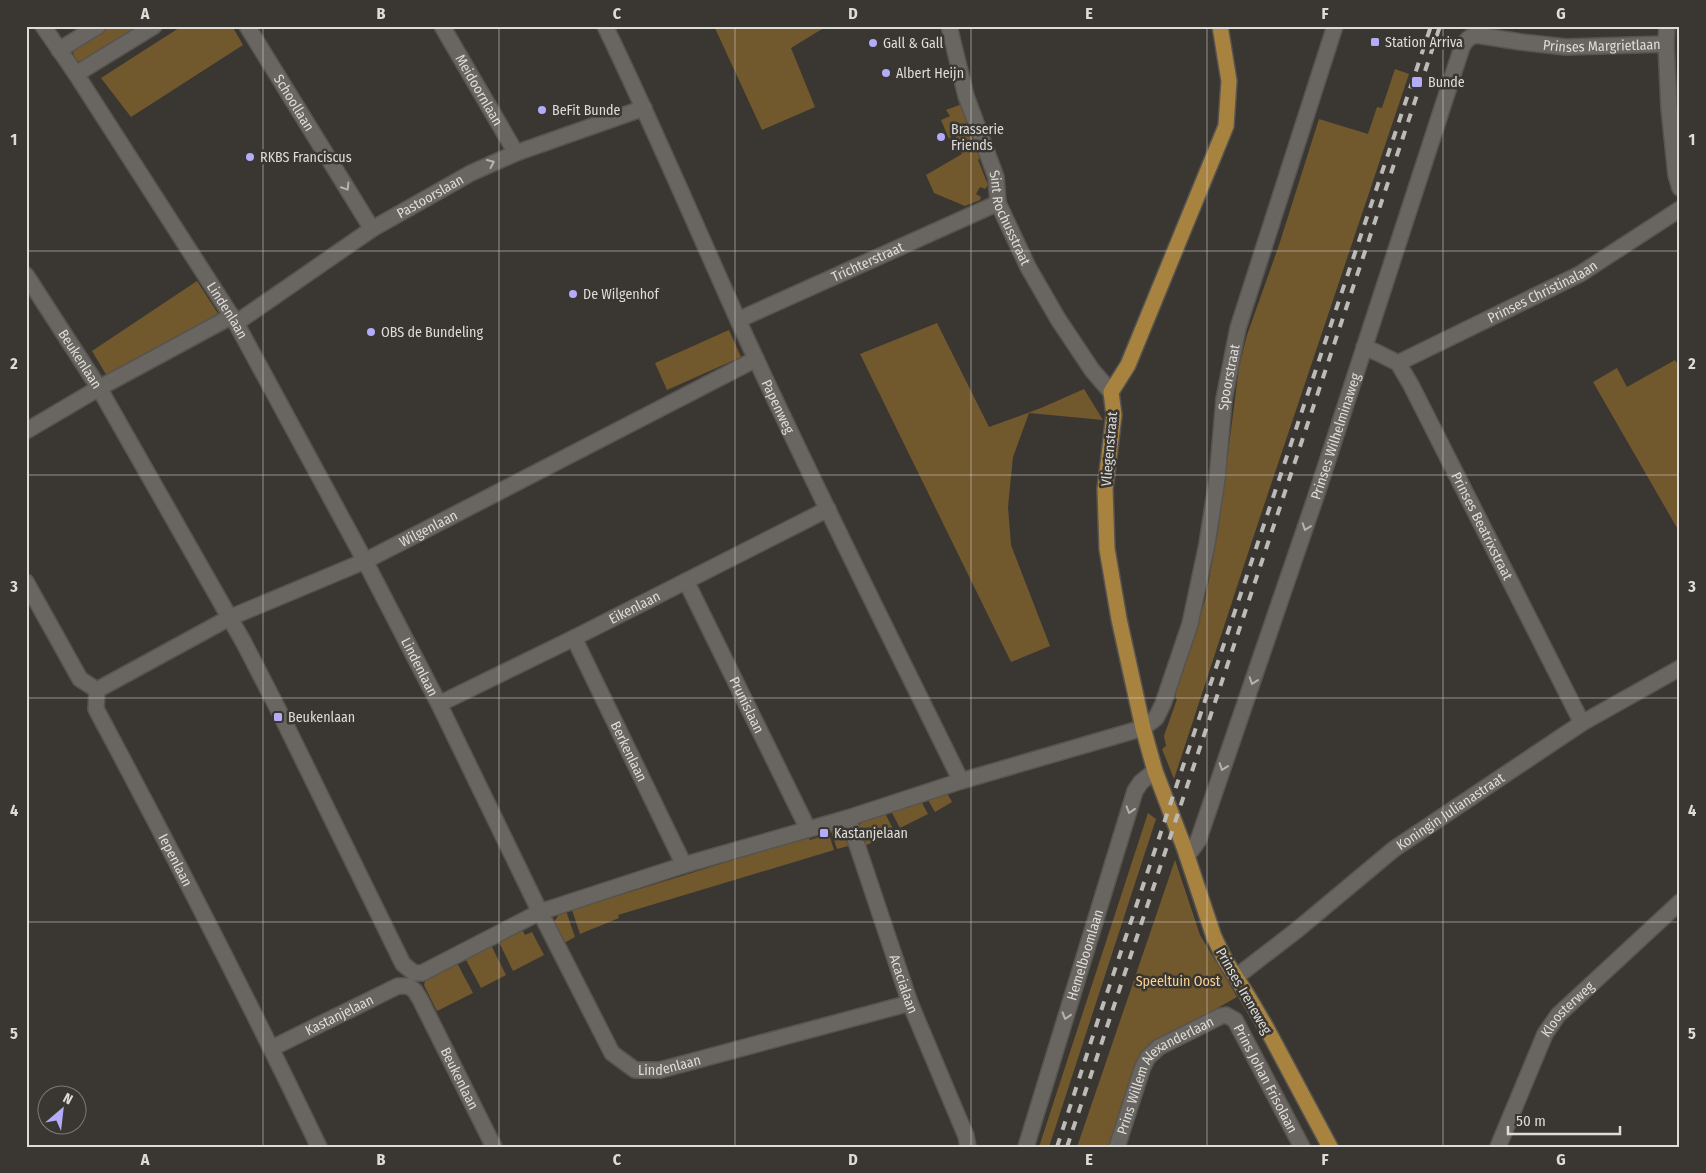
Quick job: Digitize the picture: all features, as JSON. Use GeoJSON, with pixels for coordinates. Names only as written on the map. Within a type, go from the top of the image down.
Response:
{"type":"FeatureCollection","features":[{"type":"Feature","properties":{"kind":"main road","name":"Vliegenstraat"},"geometry":{"type":"LineString","coordinates":[[1187,856],[1155,771],[1143,728],[1119,619],[1107,549],[1105,489],[1114,415],[1110,392],[1128,365],[1226,126],[1229,81],[1220,26]]}},
{"type":"Feature","properties":{"kind":"main road","name":"Prinses Ireneweg"},"geometry":{"type":"LineString","coordinates":[[1187,856],[1214,937],[1266,1027],[1330,1147]]}},
{"type":"Feature","properties":{"kind":"street","name":"Lindenlaan"},"geometry":{"type":"LineString","coordinates":[[43,26],[76,74],[234,320],[365,561],[439,704],[540,912],[612,1053],[635,1070],[660,1070],[910,1003]]}},
{"type":"Feature","properties":{"kind":"street"},"geometry":{"type":"LineString","coordinates":[[59,50],[98,26]]}},
{"type":"Feature","properties":{"kind":"street"},"geometry":{"type":"LineString","coordinates":[[76,74],[154,26]]}},
{"type":"Feature","properties":{"kind":"street","name":"Schoollaan"},"geometry":{"type":"LineString","coordinates":[[247,26],[372,229]]}},
{"type":"Feature","properties":{"kind":"street","name":"Meidoornlaan"},"geometry":{"type":"LineString","coordinates":[[442,26],[513,154]]}},
{"type":"Feature","properties":{"kind":"street","name":"Papenweg"},"geometry":{"type":"LineString","coordinates":[[605,26],[644,108],[756,359],[961,781]]}},
{"type":"Feature","properties":{"kind":"street","name":"Sint Rochusstraat"},"geometry":{"type":"LineString","coordinates":[[949,26],[966,96],[996,177],[998,203],[1028,267],[1058,319],[1092,370],[1110,392]]}},
{"type":"Feature","properties":{"kind":"street","name":"Spoorstraat"},"geometry":{"type":"LineString","coordinates":[[1143,728],[1156,718],[1163,704],[1190,624],[1207,544],[1217,480],[1224,399],[1238,328],[1306,140],[1335,26]]}},
{"type":"Feature","properties":{"kind":"street"},"geometry":{"type":"LineString","coordinates":[[1666,44],[1667,26]]}},
{"type":"Feature","properties":{"kind":"street","name":"Prinses Margrietlaan"},"geometry":{"type":"LineString","coordinates":[[1484,31],[1520,42],[1566,47],[1666,44],[1669,108],[1676,175],[1680,188]]}},
{"type":"Feature","properties":{"kind":"street","name":"Prinses Wilhelminaweg"},"geometry":{"type":"LineString","coordinates":[[1187,856],[1198,841],[1316,496],[1462,46],[1469,37],[1484,31]]}},
{"type":"Feature","properties":{"kind":"street","name":"Pastoorslaan"},"geometry":{"type":"LineString","coordinates":[[26,431],[99,388],[234,320],[372,229],[471,172],[513,154],[644,108]]}},
{"type":"Feature","properties":{"kind":"street","name":"Trichterstraat"},"geometry":{"type":"LineString","coordinates":[[738,320],[998,203]]}},
{"type":"Feature","properties":{"kind":"street","name":"Prinses Christinalaan"},"geometry":{"type":"LineString","coordinates":[[1398,363],[1580,274],[1680,209]]}},
{"type":"Feature","properties":{"kind":"street","name":"Beukenlaan"},"geometry":{"type":"LineString","coordinates":[[26,275],[99,388],[229,618],[280,713],[411,979],[413,988],[494,1147]]}},
{"type":"Feature","properties":{"kind":"street"},"geometry":{"type":"LineString","coordinates":[[1364,348],[1398,363]]}},
{"type":"Feature","properties":{"kind":"street","name":"Wilgenlaan"},"geometry":{"type":"LineString","coordinates":[[97,690],[229,618],[365,561],[756,359]]}},
{"type":"Feature","properties":{"kind":"street","name":"Prinses Beatrixstraat"},"geometry":{"type":"LineString","coordinates":[[1398,363],[1411,385],[1582,723]]}},
{"type":"Feature","properties":{"kind":"street","name":"Eikenlaan"},"geometry":{"type":"LineString","coordinates":[[439,704],[828,509]]}},
{"type":"Feature","properties":{"kind":"street","name":"Prunislaan"},"geometry":{"type":"LineString","coordinates":[[686,581],[808,829]]}},
{"type":"Feature","properties":{"kind":"street"},"geometry":{"type":"LineString","coordinates":[[26,582],[80,679],[97,690]]}},
{"type":"Feature","properties":{"kind":"street","name":"Berkenlaan"},"geometry":{"type":"LineString","coordinates":[[574,638],[684,866]]}},
{"type":"Feature","properties":{"kind":"street","name":"Koningin Julianastraat"},"geometry":{"type":"LineString","coordinates":[[1236,977],[1297,930],[1394,850],[1582,723],[1680,668]]}},
{"type":"Feature","properties":{"kind":"street","name":"Iepenlaan"},"geometry":{"type":"LineString","coordinates":[[97,690],[96,709],[156,820],[272,1048],[319,1147]]}},
{"type":"Feature","properties":{"kind":"street","name":"Kastanjelaan"},"geometry":{"type":"LineString","coordinates":[[272,1048],[398,986],[540,912],[684,866],[848,818],[961,781],[1143,728]]}},
{"type":"Feature","properties":{"kind":"street","name":"Hemelboomlaan"},"geometry":{"type":"LineString","coordinates":[[1026,1147],[1135,791],[1155,771]]}},
{"type":"Feature","properties":{"kind":"street","name":"Acacialaan"},"geometry":{"type":"LineString","coordinates":[[848,818],[910,1003],[966,1136],[968,1147]]}},
{"type":"Feature","properties":{"kind":"street","name":"Kloosterweg"},"geometry":{"type":"LineString","coordinates":[[1498,1147],[1545,1034],[1558,1015],[1680,902]]}},
{"type":"Feature","properties":{"kind":"street","name":"Prins Willem Alexanderlaan"},"geometry":{"type":"LineString","coordinates":[[1117,1147],[1142,1069],[1148,1057],[1159,1047],[1226,1015]]}},
{"type":"Feature","properties":{"kind":"street","name":"Prins Johan Frisolaan"},"geometry":{"type":"LineString","coordinates":[[1226,1015],[1235,1020],[1302,1147]]}},
{"type":"Feature","properties":{"kind":"green space"},"geometry":{"type":"Polygon","coordinates":[[[110,26],[142,26],[81,63],[75,59],[72,48],[110,26]]]}},
{"type":"Feature","properties":{"kind":"green space"},"geometry":{"type":"Polygon","coordinates":[[[182,26],[232,26],[243,45],[131,117],[101,78],[182,26]]]}},
{"type":"Feature","properties":{"kind":"green space"},"geometry":{"type":"Polygon","coordinates":[[[714,26],[827,26],[791,48],[815,107],[762,130],[714,26]]]}},
{"type":"Feature","properties":{"kind":"green space"},"geometry":{"type":"Polygon","coordinates":[[[1395,69],[1409,74],[1174,779],[1162,749],[1166,746],[1164,736],[1177,699],[1175,696],[1176,691],[1205,600],[1218,532],[1239,367],[1247,335],[1279,245],[1319,119],[1368,134],[1377,107],[1382,108],[1395,69]]]}},
{"type":"Feature","properties":{"kind":"green space"},"geometry":{"type":"Polygon","coordinates":[[[962,104],[982,156],[978,160],[988,185],[985,189],[980,187],[976,194],[981,197],[980,200],[965,206],[934,193],[926,175],[962,154],[955,138],[958,135],[955,132],[949,139],[941,120],[950,116],[946,110],[962,104]]]}},
{"type":"Feature","properties":{"kind":"green space"},"geometry":{"type":"Polygon","coordinates":[[[197,281],[219,315],[107,376],[92,351],[197,281]]]}},
{"type":"Feature","properties":{"kind":"green space"},"geometry":{"type":"Polygon","coordinates":[[[937,323],[989,427],[1041,408],[1084,389],[1103,420],[1029,413],[1013,457],[1008,507],[1011,545],[1050,646],[1011,662],[860,354],[937,323]]]}},
{"type":"Feature","properties":{"kind":"green space"},"geometry":{"type":"Polygon","coordinates":[[[729,330],[741,357],[667,390],[655,363],[729,330]]]}},
{"type":"Feature","properties":{"kind":"green space"},"geometry":{"type":"Polygon","coordinates":[[[1675,360],[1680,368],[1680,533],[1593,382],[1617,368],[1627,387],[1675,360]]]}},
{"type":"Feature","properties":{"kind":"green space"},"geometry":{"type":"Polygon","coordinates":[[[947,793],[952,802],[935,812],[928,800],[947,793]]]}},
{"type":"Feature","properties":{"kind":"green space"},"geometry":{"type":"Polygon","coordinates":[[[921,801],[928,814],[900,828],[891,811],[921,801]]]}},
{"type":"Feature","properties":{"kind":"green space"},"geometry":{"type":"Polygon","coordinates":[[[885,813],[895,833],[864,846],[858,828],[862,820],[885,813]]]}},
{"type":"Feature","properties":{"kind":"green space"},"geometry":{"type":"Polygon","coordinates":[[[1148,813],[1156,819],[1049,1147],[1039,1147],[1148,813]]]}},
{"type":"Feature","properties":{"kind":"green space"},"geometry":{"type":"Polygon","coordinates":[[[838,826],[847,831],[852,845],[837,849],[831,831],[838,826]]]}},
{"type":"Feature","properties":{"kind":"green space"},"geometry":{"type":"Polygon","coordinates":[[[829,834],[834,850],[618,915],[619,918],[580,934],[572,910],[808,837],[810,840],[829,834]]]}},
{"type":"Feature","properties":{"kind":"green space","name":"Speeltuin Oost"},"geometry":{"type":"Polygon","coordinates":[[[1175,860],[1200,935],[1237,997],[1145,1049],[1139,1056],[1108,1147],[1077,1147],[1175,860]]]}},
{"type":"Feature","properties":{"kind":"green space"},"geometry":{"type":"Polygon","coordinates":[[[566,911],[575,937],[564,943],[553,924],[559,914],[566,911]]]}},
{"type":"Feature","properties":{"kind":"green space"},"geometry":{"type":"Polygon","coordinates":[[[522,930],[525,935],[532,932],[544,955],[513,971],[499,942],[522,930]]]}},
{"type":"Feature","properties":{"kind":"green space"},"geometry":{"type":"Polygon","coordinates":[[[491,945],[506,975],[481,988],[465,958],[491,945]]]}},
{"type":"Feature","properties":{"kind":"green space"},"geometry":{"type":"Polygon","coordinates":[[[457,963],[473,993],[437,1011],[424,985],[426,978],[457,963]]]}},
{"type":"Feature","properties":{"kind":"railway"},"geometry":{"type":"LineString","coordinates":[[1057,1147],[1431,26]]}},
{"type":"Feature","properties":{"kind":"railway"},"geometry":{"type":"LineString","coordinates":[[1067,1147],[1440,26]]}},
{"type":"Feature","properties":{"kind":"place","name":"Station Arriva"},"geometry":{"type":"Point","coordinates":[1375,42]}},
{"type":"Feature","properties":{"kind":"place","name":"Gall & Gall"},"geometry":{"type":"Point","coordinates":[873,43]}},
{"type":"Feature","properties":{"kind":"place","name":"Albert Heijn"},"geometry":{"type":"Point","coordinates":[886,73]}},
{"type":"Feature","properties":{"kind":"place","name":"Bunde"},"geometry":{"type":"Point","coordinates":[1417,82]}},
{"type":"Feature","properties":{"kind":"place","name":"BeFit Bunde"},"geometry":{"type":"Point","coordinates":[542,110]}},
{"type":"Feature","properties":{"kind":"place","name":"Brasserie Friends"},"geometry":{"type":"Point","coordinates":[941,137]}},
{"type":"Feature","properties":{"kind":"place","name":"RKBS Franciscus"},"geometry":{"type":"Point","coordinates":[250,157]}},
{"type":"Feature","properties":{"kind":"place","name":"De Wilgenhof"},"geometry":{"type":"Point","coordinates":[573,294]}},
{"type":"Feature","properties":{"kind":"place","name":"OBS de Bundeling"},"geometry":{"type":"Point","coordinates":[371,332]}},
{"type":"Feature","properties":{"kind":"place","name":"Beukenlaan"},"geometry":{"type":"Point","coordinates":[278,717]}},
{"type":"Feature","properties":{"kind":"place","name":"Kastanjelaan"},"geometry":{"type":"Point","coordinates":[824,833]}}]}
